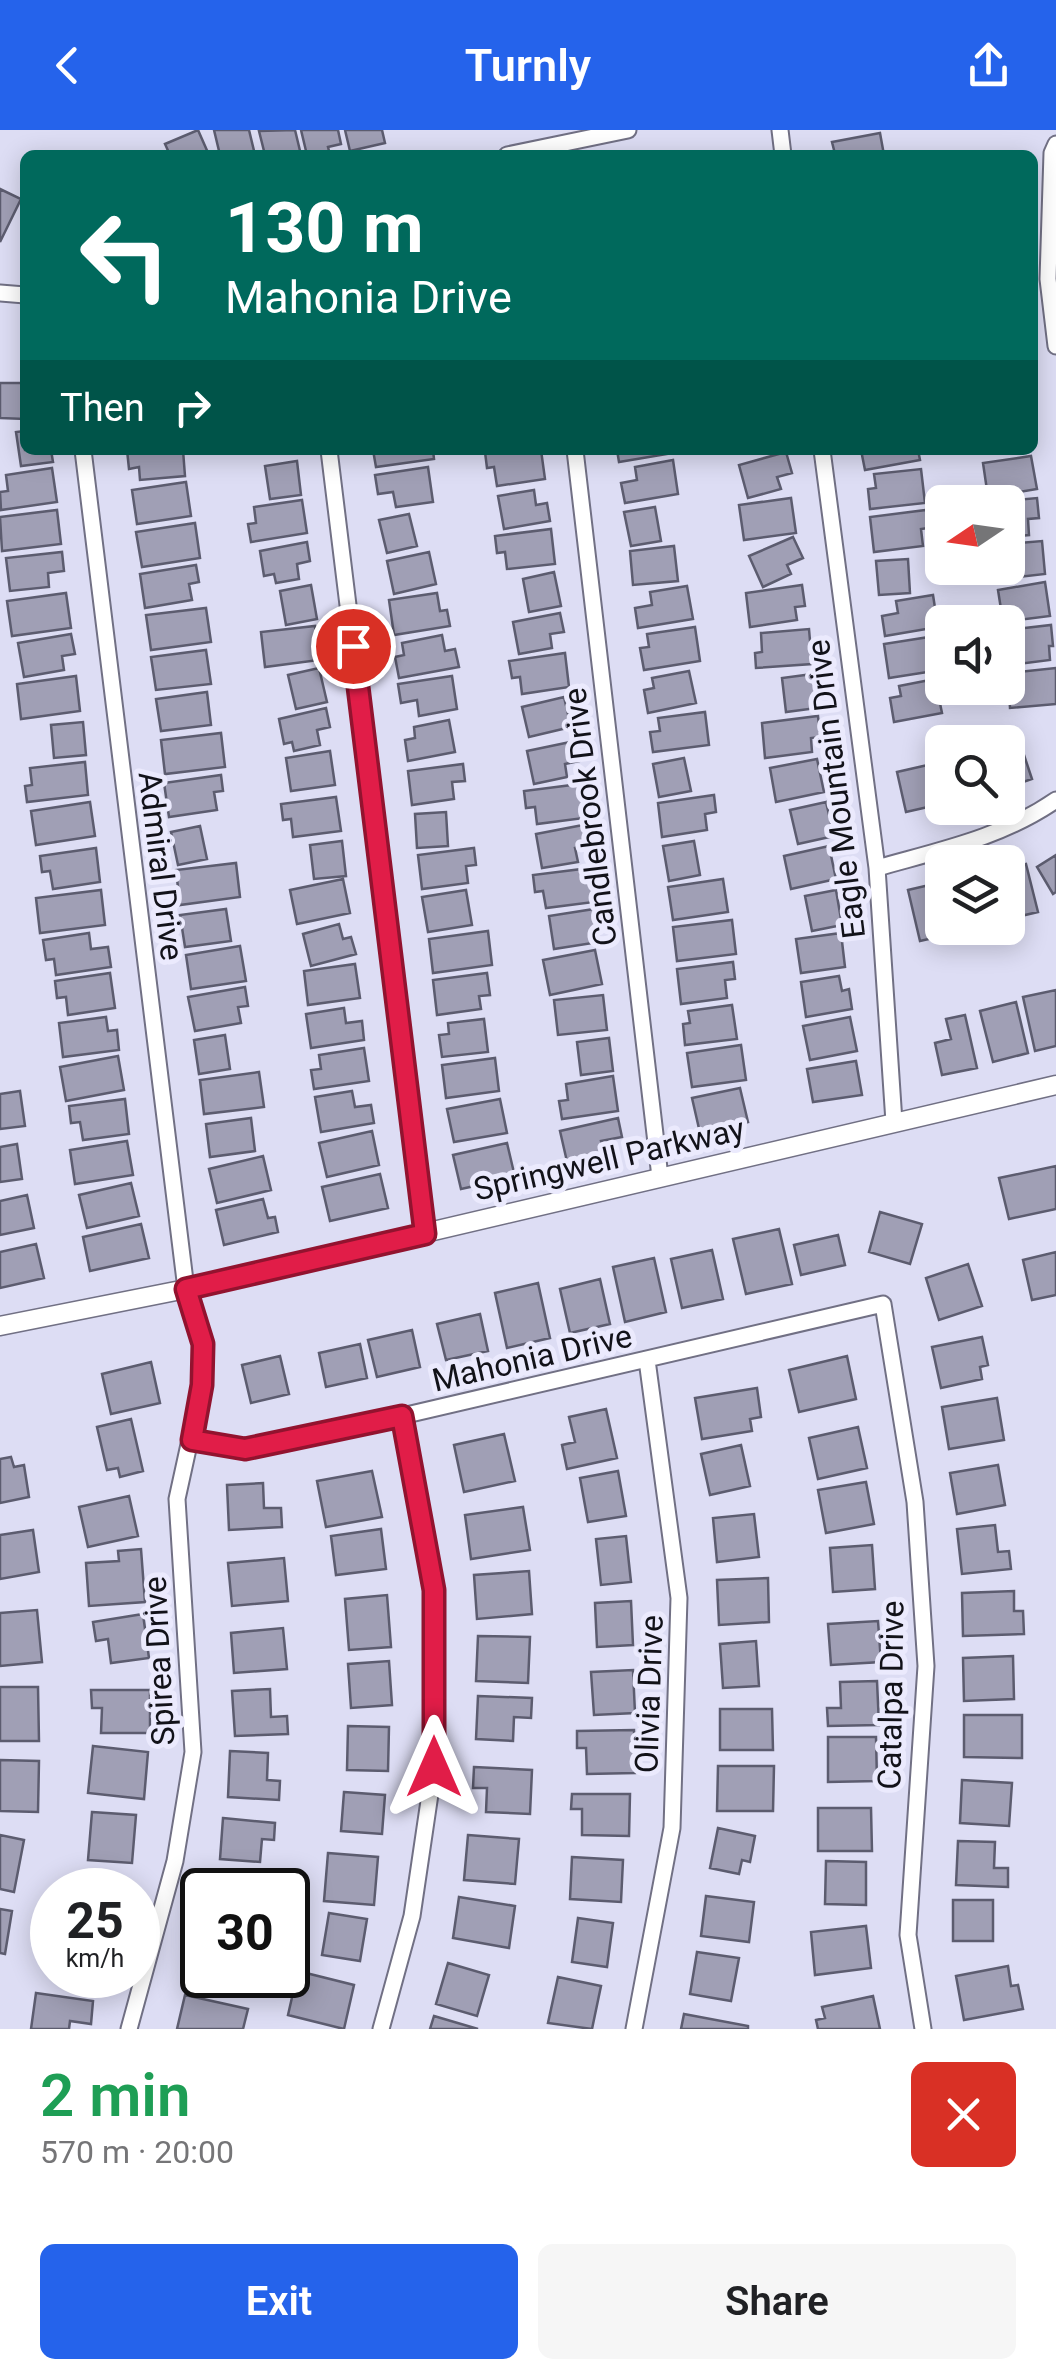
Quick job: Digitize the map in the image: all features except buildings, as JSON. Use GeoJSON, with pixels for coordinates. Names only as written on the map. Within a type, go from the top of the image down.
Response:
{"type":"FeatureCollection","features":[{"type":"Feature","properties":{"kind":"street"},"geometry":{"type":"LineString","coordinates":[[548,150],[628,130]]}},
{"type":"Feature","properties":{"kind":"street"},"geometry":{"type":"LineString","coordinates":[[1056,144],[1052,154],[1048,279],[1056,346]]}},
{"type":"Feature","properties":{"kind":"street","name":"Admiral Drive"},"geometry":{"type":"LineString","coordinates":[[84,455],[186,1289]]}},
{"type":"Feature","properties":{"kind":"street"},"geometry":{"type":"LineString","coordinates":[[330,455],[425,1234]]}},
{"type":"Feature","properties":{"kind":"street","name":"Candlebrook Drive"},"geometry":{"type":"LineString","coordinates":[[576,455],[660,1177]]}},
{"type":"Feature","properties":{"kind":"street","name":"Eagle Mountain Drive"},"geometry":{"type":"LineString","coordinates":[[823,455],[877,868],[894,1122]]}},
{"type":"Feature","properties":{"kind":"street"},"geometry":{"type":"LineString","coordinates":[[877,868],[991,835],[1025,821],[1056,800]]}},
{"type":"Feature","properties":{"kind":"street","name":"Springwell Parkway"},"geometry":{"type":"LineString","coordinates":[[0,1326],[186,1289],[1056,1084]]}},
{"type":"Feature","properties":{"kind":"street","name":"Spirea Drive"},"geometry":{"type":"LineString","coordinates":[[129,2029],[175,1861],[193,1752],[177,1499],[202,1385],[203,1344],[186,1289]]}},
{"type":"Feature","properties":{"kind":"street","name":"Mahonia Drive"},"geometry":{"type":"LineString","coordinates":[[192,1440],[245,1449],[883,1304]]}},
{"type":"Feature","properties":{"kind":"street","name":"Catalpa Drive"},"geometry":{"type":"LineString","coordinates":[[883,1304],[915,1502],[926,1666],[908,1935],[923,2029]]}},
{"type":"Feature","properties":{"kind":"street","name":"Olivia Drive"},"geometry":{"type":"LineString","coordinates":[[634,2029],[672,1828],[679,1598],[646,1360]]}},
{"type":"Feature","properties":{"kind":"street"},"geometry":{"type":"LineString","coordinates":[[381,2029],[412,1916],[434,1767],[434,1590],[402,1416]]}},
{"type":"Feature","properties":{"kind":"route"},"geometry":{"type":"LineString","coordinates":[[353,646],[425,1234],[186,1289],[203,1344],[202,1385],[192,1440],[245,1449],[402,1416],[434,1590],[434,1767]]}}]}
